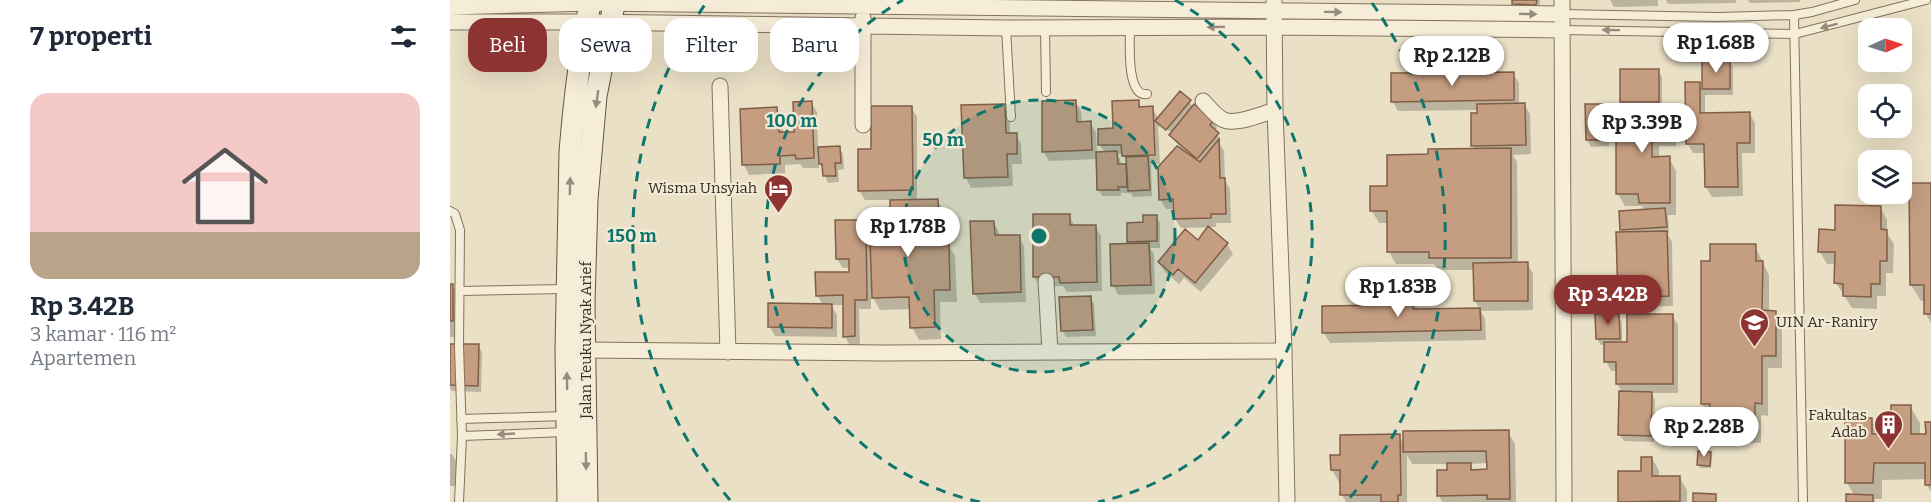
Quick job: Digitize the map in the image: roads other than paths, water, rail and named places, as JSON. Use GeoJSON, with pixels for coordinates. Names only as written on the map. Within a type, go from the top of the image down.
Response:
{"type":"FeatureCollection","features":[{"type":"Feature","properties":{"kind":"main road","name":"Jalan Teuku Nyak Arief"},"geometry":{"type":"LineString","coordinates":[[587,502],[566,350],[570,152],[590,8]]}},
{"type":"Feature","properties":{"kind":"main road","name":"Jalan Teuku Nyak Arief"},"geometry":{"type":"LineString","coordinates":[[568,502],[584,350],[587,199],[591,148],[597,96],[614,9]]}},
{"type":"Feature","properties":{"kind":"street"},"geometry":{"type":"LineString","coordinates":[[614,9],[863,3],[1275,13],[1562,30]]}},
{"type":"Feature","properties":{"kind":"street"},"geometry":{"type":"LineString","coordinates":[[863,3],[863,125]]}},
{"type":"Feature","properties":{"kind":"street"},"geometry":{"type":"LineString","coordinates":[[459,4],[614,9],[862,26],[1006,28],[1130,28],[1275,13],[1562,7],[1564,502]]}},
{"type":"Feature","properties":{"kind":"street"},"geometry":{"type":"LineString","coordinates":[[450,22],[590,8]]}},
{"type":"Feature","properties":{"kind":"street"},"geometry":{"type":"LineString","coordinates":[[1275,13],[1275,110],[1287,502]]}},
{"type":"Feature","properties":{"kind":"street"},"geometry":{"type":"LineString","coordinates":[[720,86],[728,352]]}},
{"type":"Feature","properties":{"kind":"street"},"geometry":{"type":"LineString","coordinates":[[1203,101],[1228,122],[1251,118],[1275,110]]}},
{"type":"Feature","properties":{"kind":"street"},"geometry":{"type":"LineString","coordinates":[[1046,281],[1050,352]]}},
{"type":"Feature","properties":{"kind":"street"},"geometry":{"type":"LineString","coordinates":[[584,350],[1284,351]]}},
{"type":"Feature","properties":{"kind":"lane"},"geometry":{"type":"LineString","coordinates":[[1562,7],[1686,16],[1794,15],[1855,0]]}},
{"type":"Feature","properties":{"kind":"lane"},"geometry":{"type":"LineString","coordinates":[[1562,30],[1795,34],[1926,0]]}},
{"type":"Feature","properties":{"kind":"lane"},"geometry":{"type":"LineString","coordinates":[[1794,15],[1803,502]]}},
{"type":"Feature","properties":{"kind":"lane"},"geometry":{"type":"LineString","coordinates":[[1686,16],[1686,31]]}},
{"type":"Feature","properties":{"kind":"lane"},"geometry":{"type":"LineString","coordinates":[[1006,28],[1011,117]]}},
{"type":"Feature","properties":{"kind":"lane"},"geometry":{"type":"LineString","coordinates":[[1045,28],[1046,92]]}},
{"type":"Feature","properties":{"kind":"lane"},"geometry":{"type":"LineString","coordinates":[[1130,28],[1132,80],[1138,92],[1147,93]]}},
{"type":"Feature","properties":{"kind":"lane"},"geometry":{"type":"LineString","coordinates":[[450,211],[455,214],[460,230],[459,346],[462,436],[459,502]]}},
{"type":"Feature","properties":{"kind":"lane"},"geometry":{"type":"LineString","coordinates":[[461,291],[568,289]]}},
{"type":"Feature","properties":{"kind":"lane"},"geometry":{"type":"LineString","coordinates":[[461,419],[577,423]]}},
{"type":"Feature","properties":{"kind":"lane"},"geometry":{"type":"LineString","coordinates":[[462,436],[577,423]]}},
{"type":"Feature","properties":{"kind":"place","name":"Wisma Unsyiah"},"geometry":{"type":"Point","coordinates":[778,214]}},
{"type":"Feature","properties":{"kind":"place","name":"UIN Ar-Raniry"},"geometry":{"type":"Point","coordinates":[1755,348]}},
{"type":"Feature","properties":{"kind":"place","name":"Fakultas Adab"},"geometry":{"type":"Point","coordinates":[1888,450]}}]}
